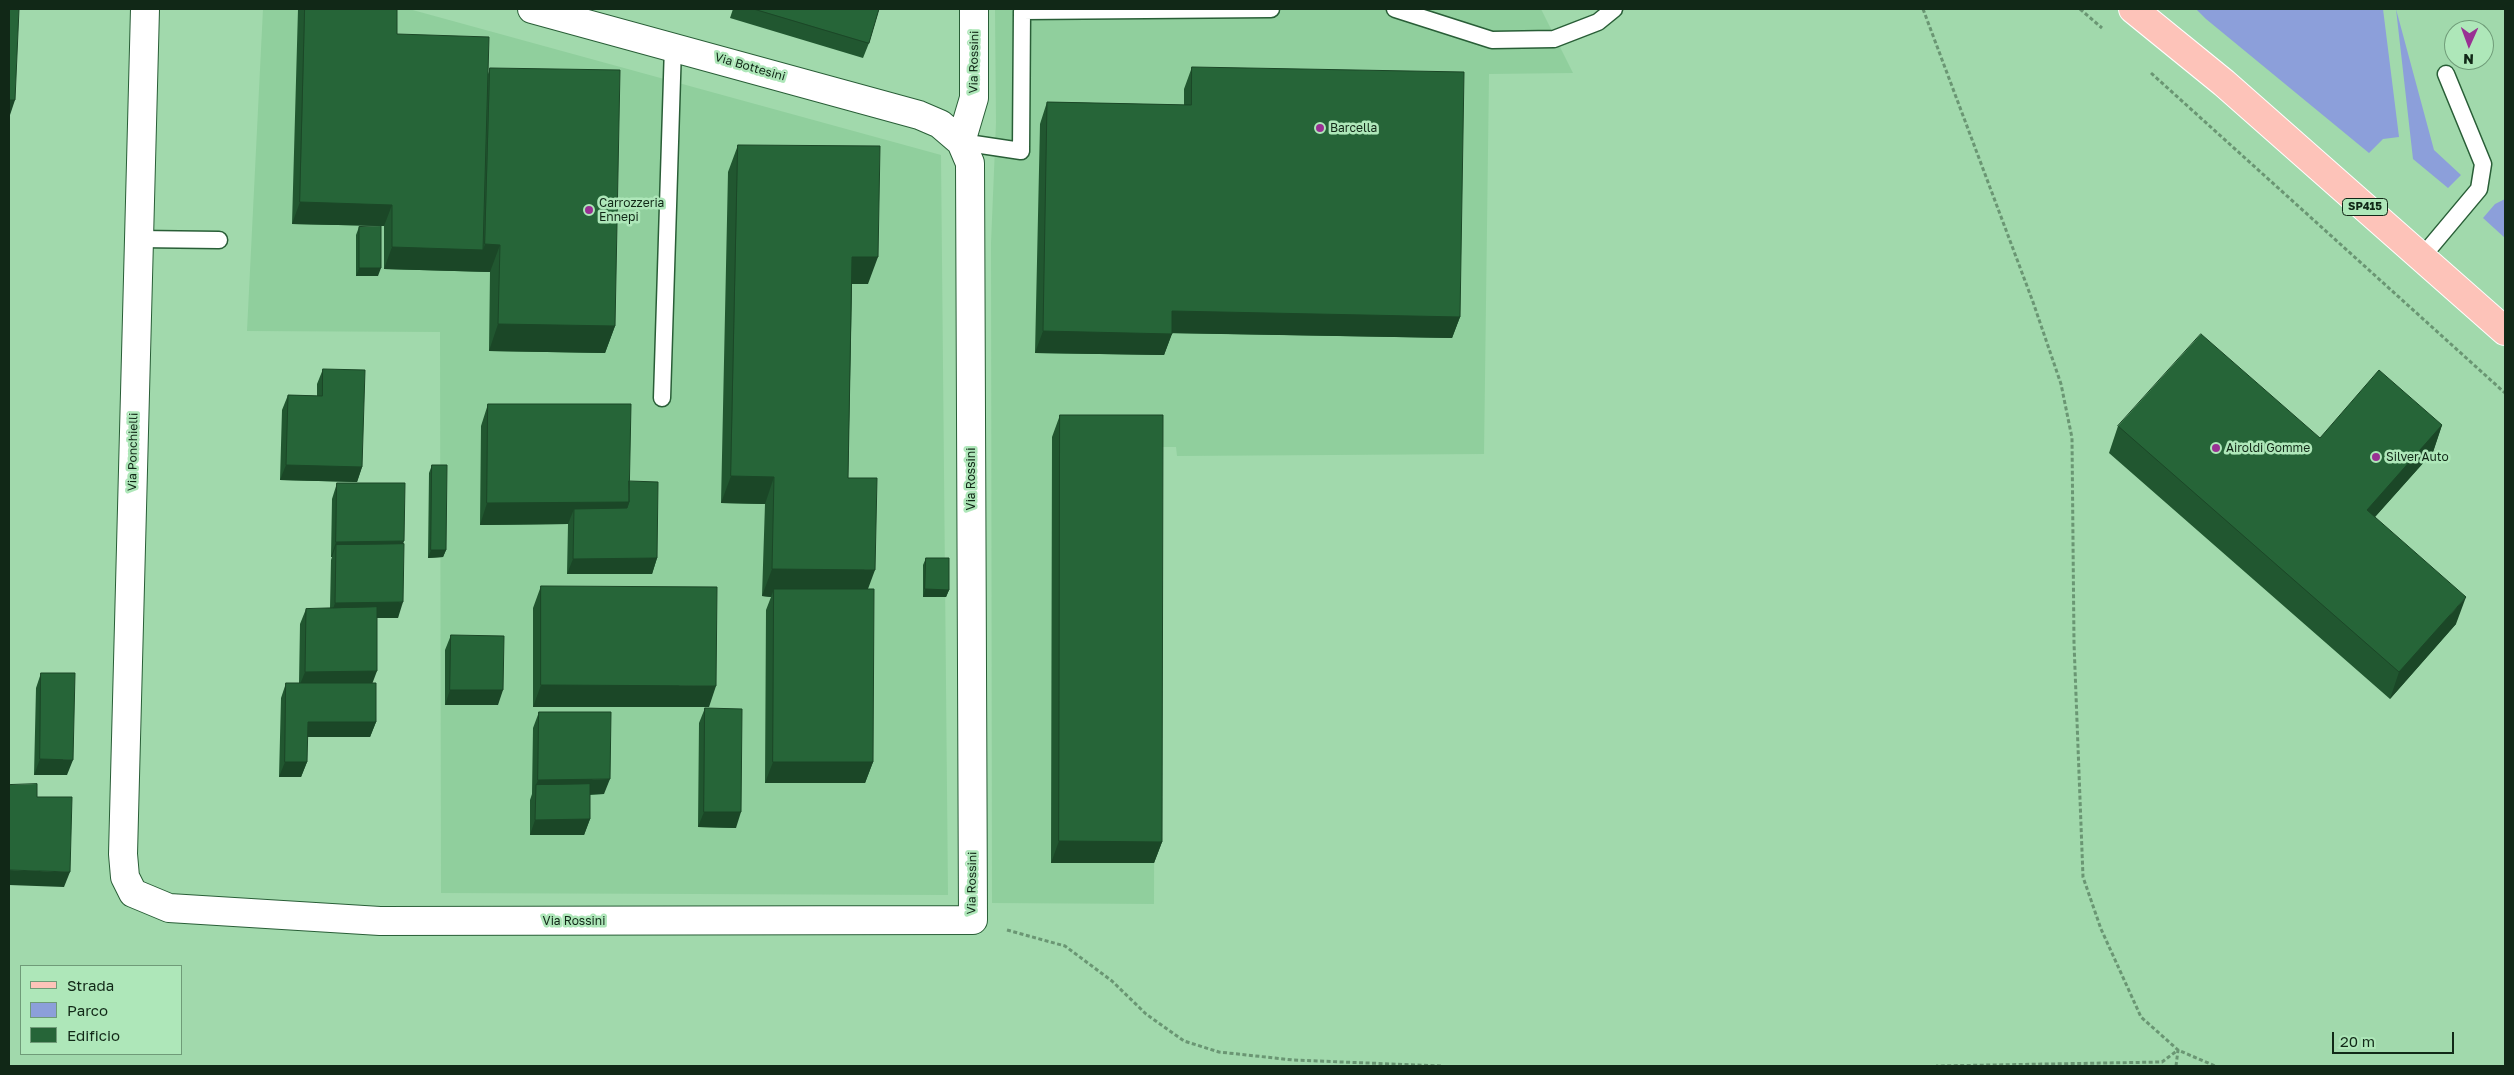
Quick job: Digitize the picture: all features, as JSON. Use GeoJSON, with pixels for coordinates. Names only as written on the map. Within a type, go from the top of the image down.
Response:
{"type":"FeatureCollection","features":[{"type":"Feature","properties":{"kind":"main road","name":"SP415"},"geometry":{"type":"LineString","coordinates":[[2134,9],[2224,83],[2505,331]]}},
{"type":"Feature","properties":{"kind":"main road","name":"SP415"},"geometry":{"type":"LineString","coordinates":[[2159,9],[2224,83]]}},
{"type":"Feature","properties":{"kind":"street","name":"Via Ponchielli"},"geometry":{"type":"LineString","coordinates":[[133,893],[125,877],[123,854],[144,9]]}},
{"type":"Feature","properties":{"kind":"street","name":"Via Bottesini"},"geometry":{"type":"LineString","coordinates":[[532,9],[673,46],[919,115],[940,124],[961,142]]}},
{"type":"Feature","properties":{"kind":"street","name":"Via Rossini"},"geometry":{"type":"LineString","coordinates":[[133,893],[169,908],[380,921],[972,920],[970,163],[961,142],[974,98],[974,9]]}},
{"type":"Feature","properties":{"kind":"lane"},"geometry":{"type":"LineString","coordinates":[[961,142],[1021,151],[1022,11],[1271,9]]}},
{"type":"Feature","properties":{"kind":"lane"},"geometry":{"type":"LineString","coordinates":[[1396,9],[1492,40],[1501,40],[1554,39],[1598,22],[1614,9]]}},
{"type":"Feature","properties":{"kind":"lane"},"geometry":{"type":"LineString","coordinates":[[662,398],[673,46]]}},
{"type":"Feature","properties":{"kind":"lane"},"geometry":{"type":"LineString","coordinates":[[2422,257],[2479,190],[2483,164],[2446,74]]}},
{"type":"Feature","properties":{"kind":"lane"},"geometry":{"type":"LineString","coordinates":[[139,239],[219,240]]}},
{"type":"Feature","properties":{"kind":"path"},"geometry":{"type":"LineString","coordinates":[[1923,9],[2034,302],[2061,384],[2072,438],[2074,643],[2083,877],[2101,929],[2141,1017],[2178,1050],[2214,1066]]}},
{"type":"Feature","properties":{"kind":"path"},"geometry":{"type":"LineString","coordinates":[[2080,9],[2102,29]]}},
{"type":"Feature","properties":{"kind":"path"},"geometry":{"type":"LineString","coordinates":[[2146,68],[2505,393]]}},
{"type":"Feature","properties":{"kind":"path"},"geometry":{"type":"LineString","coordinates":[[972,920],[1065,946],[1112,981],[1146,1014],[1184,1041],[1219,1052],[1292,1060],[1441,1066]]}},
{"type":"Feature","properties":{"kind":"path"},"geometry":{"type":"LineString","coordinates":[[1936,1066],[2162,1062],[2178,1050]]}},
{"type":"Feature","properties":{"kind":"path"},"geometry":{"type":"LineString","coordinates":[[2176,1066],[2178,1050]]}},
{"type":"Feature","properties":{"kind":"shaded area"},"geometry":{"type":"Polygon","coordinates":[[[263,9],[409,9],[941,155],[948,895],[441,893],[440,332],[247,331],[263,9]]]}},
{"type":"Feature","properties":{"kind":"shaded area"},"geometry":{"type":"Polygon","coordinates":[[[995,9],[1541,9],[1573,73],[1489,74],[1484,454],[1177,456],[1176,447],[1155,447],[1154,904],[992,903],[991,243],[996,123],[995,9]]]}},
{"type":"Feature","properties":{"kind":"green space"},"geometry":{"type":"Polygon","coordinates":[[[2196,9],[2383,9],[2399,137],[2383,139],[2369,153],[2196,9]]]}},
{"type":"Feature","properties":{"kind":"green space"},"geometry":{"type":"Polygon","coordinates":[[[2396,9],[2434,150],[2461,175],[2448,188],[2413,159],[2396,9]]]}},
{"type":"Feature","properties":{"kind":"green space"},"geometry":{"type":"Polygon","coordinates":[[[2505,199],[2505,238],[2483,218],[2495,204],[2505,199]]]}},
{"type":"Feature","properties":{"kind":"building"},"geometry":{"type":"Polygon","coordinates":[[[9,9],[19,9],[15,100],[9,100],[9,9]]]}},
{"type":"Feature","properties":{"kind":"building"},"geometry":{"type":"Polygon","coordinates":[[[305,9],[397,9],[397,34],[489,37],[483,250],[392,247],[392,205],[300,202],[305,9]]]}},
{"type":"Feature","properties":{"kind":"building"},"geometry":{"type":"Polygon","coordinates":[[[754,9],[879,9],[869,43],[754,9]]]}},
{"type":"Feature","properties":{"kind":"building"},"geometry":{"type":"Polygon","coordinates":[[[1192,67],[1464,72],[1460,317],[1172,311],[1172,334],[1043,331],[1047,102],[1191,105],[1192,67]]]}},
{"type":"Feature","properties":{"kind":"building"},"geometry":{"type":"Polygon","coordinates":[[[490,68],[620,70],[615,326],[498,324],[500,245],[485,244],[490,68]]]}},
{"type":"Feature","properties":{"kind":"building"},"geometry":{"type":"Polygon","coordinates":[[[738,145],[880,146],[878,257],[852,257],[848,478],[877,478],[875,570],[772,569],[774,477],[731,476],[738,145]]]}},
{"type":"Feature","properties":{"kind":"building"},"geometry":{"type":"Polygon","coordinates":[[[381,226],[381,268],[359,268],[359,227],[381,226]]]}},
{"type":"Feature","properties":{"kind":"building"},"geometry":{"type":"Polygon","coordinates":[[[2201,334],[2320,438],[2379,370],[2442,425],[2367,510],[2466,597],[2399,672],[2118,426],[2201,334]]]}},
{"type":"Feature","properties":{"kind":"building"},"geometry":{"type":"Polygon","coordinates":[[[323,369],[365,370],[362,467],[286,465],[288,395],[322,396],[323,369]]]}},
{"type":"Feature","properties":{"kind":"building"},"geometry":{"type":"Polygon","coordinates":[[[488,404],[631,404],[629,502],[487,503],[488,404]]]}},
{"type":"Feature","properties":{"kind":"building"},"geometry":{"type":"Polygon","coordinates":[[[1060,415],[1163,415],[1162,842],[1059,841],[1060,415]]]}},
{"type":"Feature","properties":{"kind":"building"},"geometry":{"type":"Polygon","coordinates":[[[432,465],[447,465],[446,550],[431,550],[432,465]]]}},
{"type":"Feature","properties":{"kind":"building"},"geometry":{"type":"Polygon","coordinates":[[[629,481],[658,482],[657,558],[573,559],[574,509],[627,508],[629,502],[629,481]]]}},
{"type":"Feature","properties":{"kind":"building"},"geometry":{"type":"Polygon","coordinates":[[[337,483],[405,483],[404,541],[336,542],[337,483]]]}},
{"type":"Feature","properties":{"kind":"building"},"geometry":{"type":"Polygon","coordinates":[[[404,544],[403,602],[335,603],[336,545],[404,544]]]}},
{"type":"Feature","properties":{"kind":"building"},"geometry":{"type":"Polygon","coordinates":[[[926,558],[949,558],[949,590],[925,589],[926,558]]]}},
{"type":"Feature","properties":{"kind":"building"},"geometry":{"type":"Polygon","coordinates":[[[541,586],[717,587],[716,686],[541,685],[541,586]]]}},
{"type":"Feature","properties":{"kind":"building"},"geometry":{"type":"Polygon","coordinates":[[[774,589],[874,589],[873,762],[773,762],[774,589]]]}},
{"type":"Feature","properties":{"kind":"building"},"geometry":{"type":"Polygon","coordinates":[[[377,607],[377,671],[305,672],[306,609],[377,607]]]}},
{"type":"Feature","properties":{"kind":"building"},"geometry":{"type":"Polygon","coordinates":[[[451,635],[504,636],[503,690],[450,690],[451,635]]]}},
{"type":"Feature","properties":{"kind":"building"},"geometry":{"type":"Polygon","coordinates":[[[41,673],[75,673],[73,760],[40,759],[41,673]]]}},
{"type":"Feature","properties":{"kind":"building"},"geometry":{"type":"Polygon","coordinates":[[[286,683],[376,683],[376,722],[308,722],[307,762],[285,762],[286,683]]]}},
{"type":"Feature","properties":{"kind":"building"},"geometry":{"type":"Polygon","coordinates":[[[705,708],[742,709],[741,812],[704,812],[705,708]]]}},
{"type":"Feature","properties":{"kind":"building"},"geometry":{"type":"Polygon","coordinates":[[[539,712],[611,712],[610,779],[538,780],[539,712]]]}},
{"type":"Feature","properties":{"kind":"building"},"geometry":{"type":"Polygon","coordinates":[[[37,784],[37,797],[72,797],[70,872],[9,870],[9,785],[37,784]]]}},
{"type":"Feature","properties":{"kind":"building"},"geometry":{"type":"Polygon","coordinates":[[[590,784],[590,819],[535,820],[536,785],[590,784]]]}},
{"type":"Feature","properties":{"kind":"place","name":"Barcella"},"geometry":{"type":"Point","coordinates":[1320,128]}},
{"type":"Feature","properties":{"kind":"place","name":"Carrozzeria Ennepi"},"geometry":{"type":"Point","coordinates":[589,210]}},
{"type":"Feature","properties":{"kind":"place","name":"Airoldi Gomme"},"geometry":{"type":"Point","coordinates":[2216,448]}},
{"type":"Feature","properties":{"kind":"place","name":"Silver Auto"},"geometry":{"type":"Point","coordinates":[2376,457]}}]}
